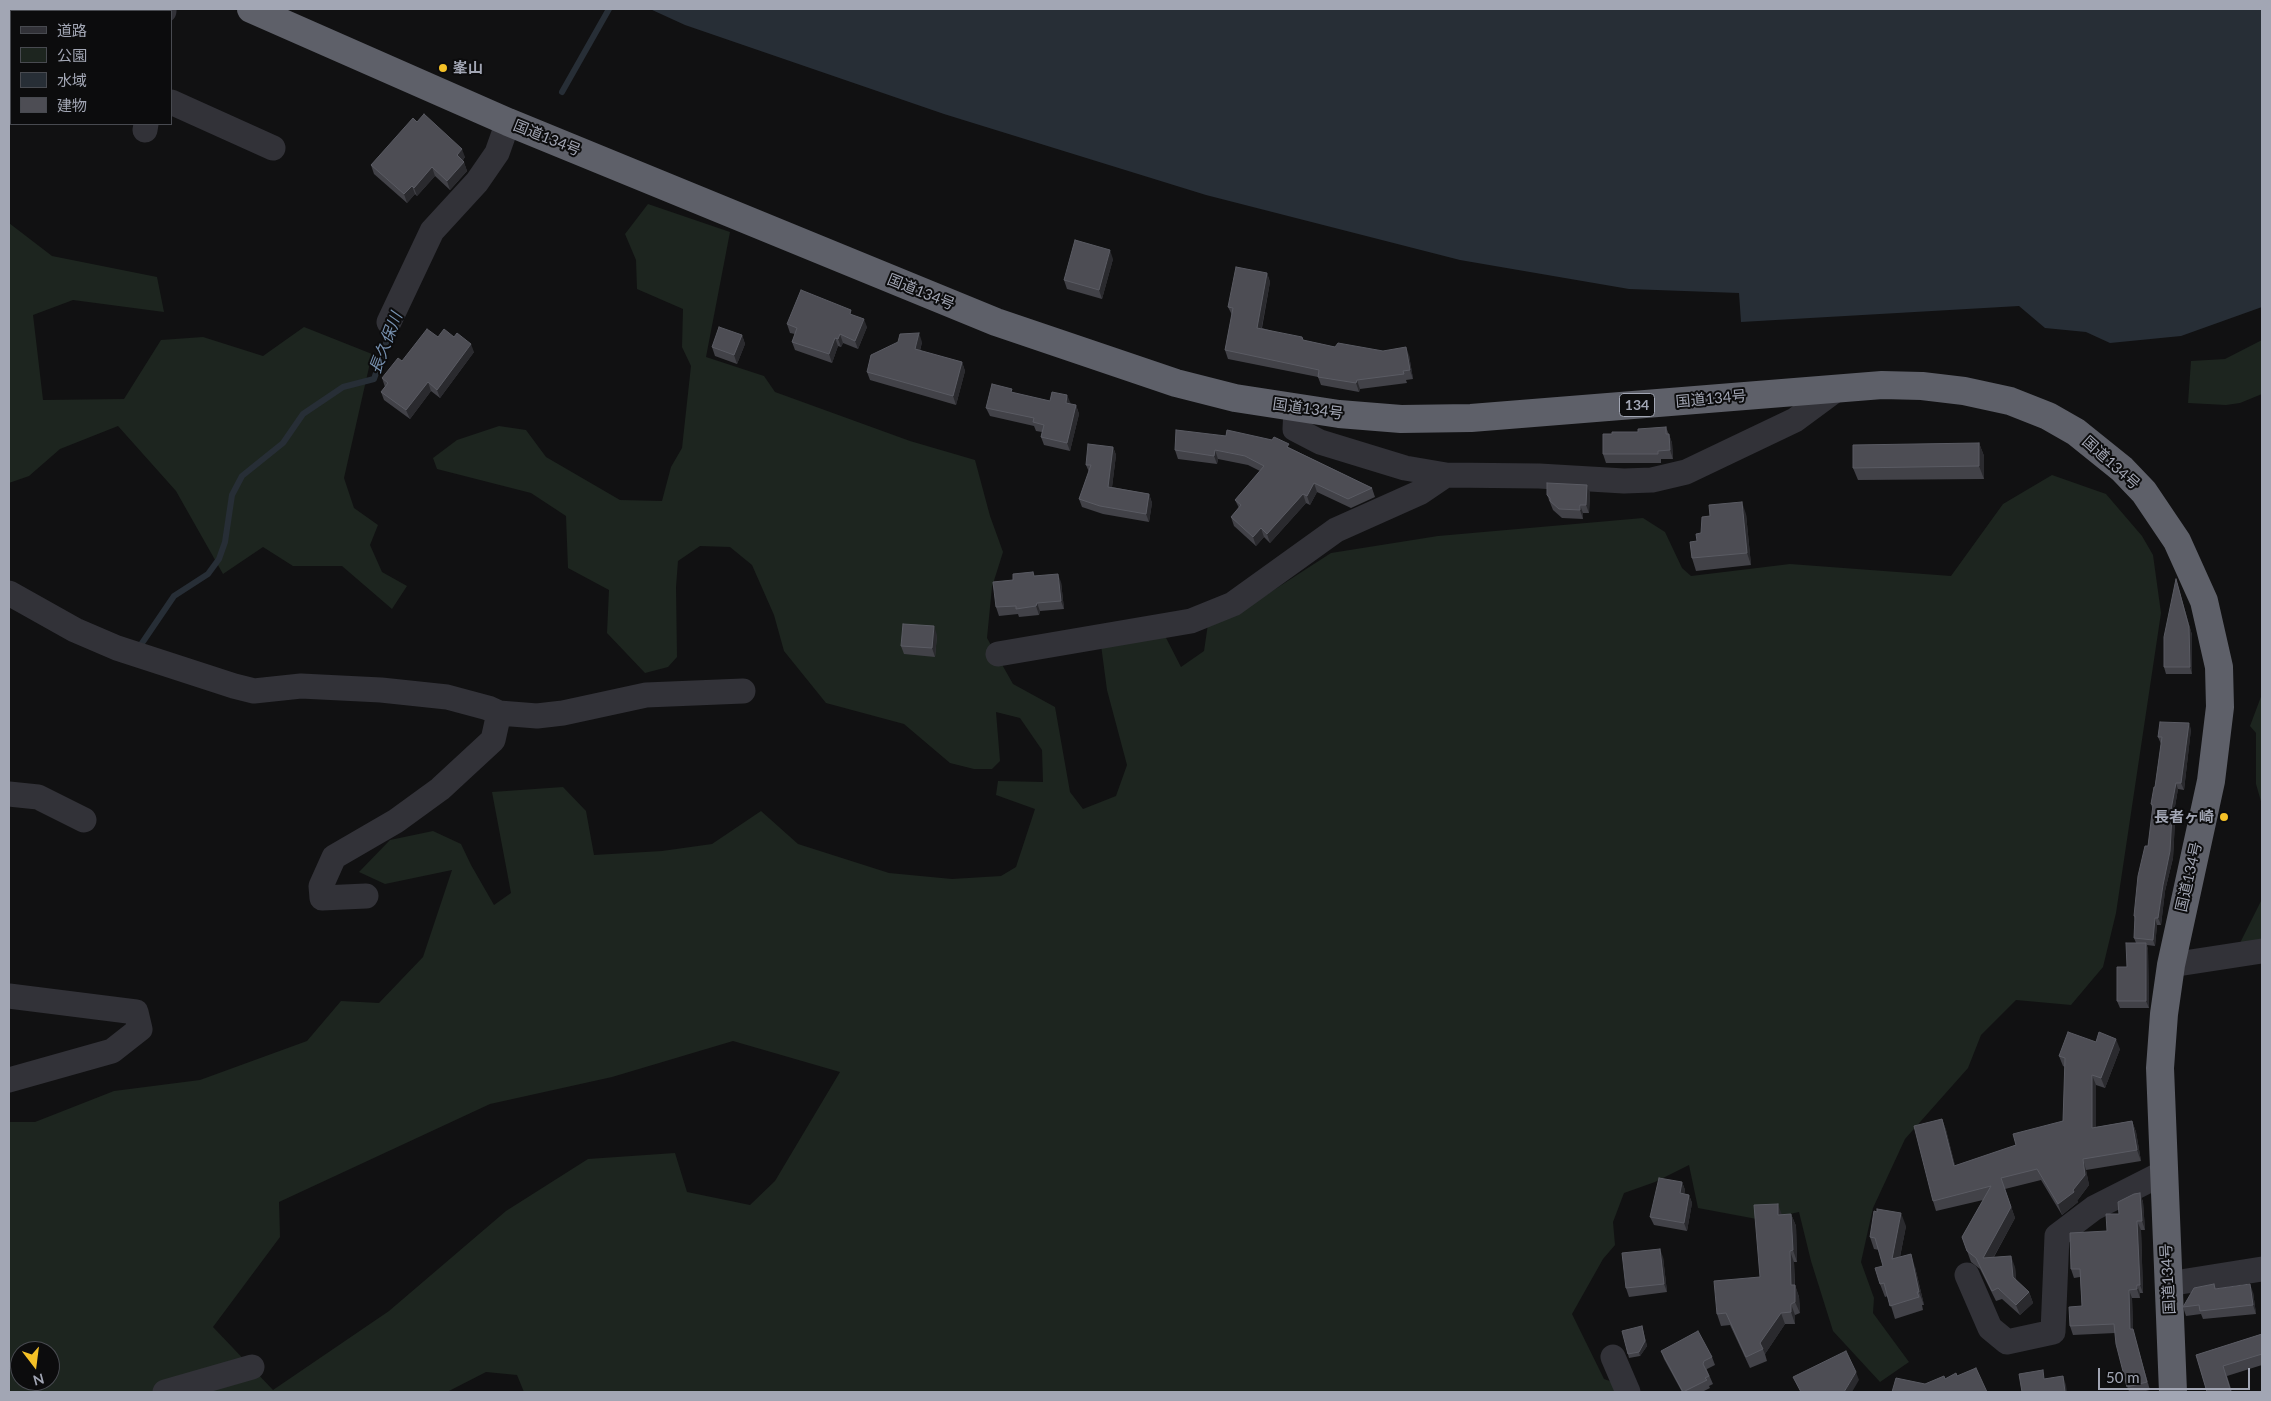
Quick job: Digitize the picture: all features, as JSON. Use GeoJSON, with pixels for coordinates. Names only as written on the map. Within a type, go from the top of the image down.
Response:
{"type":"FeatureCollection","features":[{"type":"Feature","properties":{"kind":"highway","name":"国道134号"},"geometry":{"type":"LineString","coordinates":[[251,9],[508,122],[996,322],[1176,383],[1235,398],[1339,414],[1401,419],[1472,418],[1882,385],[1922,386],[1964,391],[2010,401],[2048,416],[2076,432],[2122,469],[2144,492],[2177,541],[2204,601],[2218,659],[2221,691],[2211,781],[2171,965],[2164,1014],[2160,1068],[2173,1392]]}},
{"type":"Feature","properties":{"kind":"street"},"geometry":{"type":"LineString","coordinates":[[172,102],[273,148]]}},
{"type":"Feature","properties":{"kind":"street"},"geometry":{"type":"LineString","coordinates":[[390,322],[432,231],[477,182],[498,153],[508,122]]}},
{"type":"Feature","properties":{"kind":"street"},"geometry":{"type":"LineString","coordinates":[[1296,408],[1296,428],[1320,442],[1405,468],[1446,475],[1539,476],[1624,481],[1652,480],[1686,472],[1796,420],[1837,389]]}},
{"type":"Feature","properties":{"kind":"street"},"geometry":{"type":"LineString","coordinates":[[998,654],[1190,621],[1233,604],[1336,530],[1421,492],[1446,475]]}},
{"type":"Feature","properties":{"kind":"street"},"geometry":{"type":"LineString","coordinates":[[9,592],[74,630],[117,648],[234,686],[254,690],[301,686],[381,690],[446,697],[488,708],[499,713],[537,716],[563,714],[646,696],[743,691]]}},
{"type":"Feature","properties":{"kind":"street"},"geometry":{"type":"LineString","coordinates":[[366,896],[322,898],[321,886],[334,857],[396,821],[440,789],[493,740],[499,713]]}},
{"type":"Feature","properties":{"kind":"street"},"geometry":{"type":"LineString","coordinates":[[9,794],[38,797],[84,820]]}},
{"type":"Feature","properties":{"kind":"street"},"geometry":{"type":"LineString","coordinates":[[2171,965],[2262,952]]}},
{"type":"Feature","properties":{"kind":"street"},"geometry":{"type":"LineString","coordinates":[[9,996],[136,1012],[140,1029],[112,1051],[9,1080]]}},
{"type":"Feature","properties":{"kind":"street"},"geometry":{"type":"LineString","coordinates":[[1967,1275],[1990,1328],[2007,1342],[2052,1332],[2057,1236],[2094,1208],[2163,1173]]}},
{"type":"Feature","properties":{"kind":"street"},"geometry":{"type":"LineString","coordinates":[[2168,1284],[2262,1269]]}},
{"type":"Feature","properties":{"kind":"street"},"geometry":{"type":"LineString","coordinates":[[1613,1357],[1628,1392]]}},
{"type":"Feature","properties":{"kind":"street"},"geometry":{"type":"LineString","coordinates":[[165,1392],[252,1367]]}},
{"type":"Feature","properties":{"kind":"green space"},"geometry":{"type":"Polygon","coordinates":[[[648,204],[730,232],[706,357],[764,376],[775,392],[910,441],[975,460],[990,516],[1003,552],[992,587],[987,638],[1013,684],[1055,707],[1070,792],[1083,809],[1116,796],[1127,765],[1107,690],[1101,645],[1164,634],[1181,667],[1204,651],[1208,624],[1266,595],[1331,553],[1438,536],[1643,518],[1665,532],[1682,568],[1691,576],[1790,564],[1951,576],[2003,504],[2052,475],[2106,494],[2142,536],[2153,555],[2161,613],[2116,913],[2103,967],[2071,1005],[2016,1000],[1981,1035],[1968,1068],[1905,1139],[1873,1208],[1861,1262],[1874,1298],[1873,1313],[1909,1362],[1880,1382],[1833,1331],[1811,1261],[1799,1212],[1762,1220],[1698,1208],[1689,1165],[1655,1182],[1624,1193],[1613,1222],[1615,1245],[1603,1259],[1572,1314],[1604,1379],[1642,1392],[524,1392],[517,1375],[486,1372],[447,1392],[9,1392],[9,1122],[35,1122],[114,1091],[200,1080],[307,1041],[341,1001],[379,1003],[423,957],[452,870],[385,884],[359,872],[390,840],[433,831],[461,844],[494,905],[511,893],[492,792],[563,787],[586,811],[594,855],[662,851],[712,844],[761,811],[798,844],[889,873],[952,879],[1001,876],[1016,867],[1035,809],[996,795],[998,781],[1043,782],[1042,750],[1020,718],[996,712],[1000,761],[992,769],[974,769],[950,763],[904,724],[826,703],[784,651],[774,615],[752,565],[730,547],[700,546],[678,561],[676,587],[677,657],[668,667],[645,673],[607,633],[609,590],[568,568],[566,516],[531,493],[437,469],[433,458],[457,440],[499,426],[526,430],[546,457],[620,500],[662,501],[671,467],[682,448],[691,366],[682,347],[683,309],[637,289],[636,260],[625,234],[648,204]],[[733,1041],[612,1077],[490,1104],[279,1202],[280,1237],[213,1327],[273,1390],[389,1311],[506,1211],[588,1159],[675,1153],[687,1192],[750,1205],[775,1181],[840,1072],[733,1041]]]}},
{"type":"Feature","properties":{"kind":"green space"},"geometry":{"type":"Polygon","coordinates":[[[9,223],[52,256],[157,277],[164,312],[73,300],[33,315],[43,400],[124,399],[161,340],[203,337],[263,356],[304,327],[372,354],[344,478],[354,508],[378,525],[370,545],[382,572],[407,586],[392,609],[342,566],[293,566],[263,547],[223,574],[176,491],[118,426],[60,449],[29,476],[9,483],[9,223]]]}},
{"type":"Feature","properties":{"kind":"green space"},"geometry":{"type":"Polygon","coordinates":[[[2262,340],[2262,394],[2240,403],[2226,405],[2188,403],[2191,361],[2225,359],[2262,340]]]}},
{"type":"Feature","properties":{"kind":"green space"},"geometry":{"type":"Polygon","coordinates":[[[2262,694],[2262,805],[2256,784],[2256,733],[2250,726],[2262,694]]]}},
{"type":"Feature","properties":{"kind":"green space"},"geometry":{"type":"Polygon","coordinates":[[[2262,899],[2262,942],[2239,945],[2262,899]]]}},
{"type":"Feature","properties":{"kind":"water"},"geometry":{"type":"Polygon","coordinates":[[[650,9],[2262,9],[2262,307],[2181,336],[2110,343],[2086,332],[2045,328],[2019,306],[1741,322],[1739,293],[1629,289],[1460,260],[1206,195],[944,114],[685,25],[650,9]]]}},
{"type":"Feature","properties":{"kind":"building"},"geometry":{"type":"Polygon","coordinates":[[[424,114],[462,149],[457,155],[464,162],[447,181],[432,167],[414,188],[412,186],[404,194],[371,165],[413,118],[417,122],[424,114]]]}},
{"type":"Feature","properties":{"kind":"building"},"geometry":{"type":"Polygon","coordinates":[[[1075,240],[1110,250],[1099,290],[1064,280],[1075,240]]]}},
{"type":"Feature","properties":{"kind":"building"},"geometry":{"type":"Polygon","coordinates":[[[1236,267],[1267,273],[1257,328],[1302,337],[1303,340],[1335,347],[1338,343],[1383,351],[1406,347],[1410,370],[1403,371],[1404,374],[1357,380],[1356,383],[1318,377],[1319,370],[1225,350],[1233,308],[1228,307],[1236,267]]]}},
{"type":"Feature","properties":{"kind":"building"},"geometry":{"type":"Polygon","coordinates":[[[801,290],[851,310],[850,314],[864,319],[855,341],[840,334],[838,339],[835,338],[829,354],[792,342],[797,328],[787,324],[801,290]]]}},
{"type":"Feature","properties":{"kind":"building"},"geometry":{"type":"Polygon","coordinates":[[[719,327],[742,335],[734,355],[712,347],[719,327]]]}},
{"type":"Feature","properties":{"kind":"building"},"geometry":{"type":"Polygon","coordinates":[[[427,329],[438,337],[444,329],[454,337],[457,333],[471,344],[437,390],[428,382],[406,410],[381,392],[388,383],[382,378],[398,358],[402,361],[427,329]]]}},
{"type":"Feature","properties":{"kind":"building"},"geometry":{"type":"Polygon","coordinates":[[[919,333],[915,349],[962,362],[953,396],[867,372],[871,355],[898,342],[900,334],[919,333]]]}},
{"type":"Feature","properties":{"kind":"building"},"geometry":{"type":"Polygon","coordinates":[[[992,384],[1012,389],[1011,392],[1050,401],[1052,392],[1067,395],[1066,403],[1076,405],[1067,443],[1041,437],[1044,425],[1033,422],[1034,418],[986,408],[992,384]]]}},
{"type":"Feature","properties":{"kind":"building"},"geometry":{"type":"Polygon","coordinates":[[[1666,427],[1666,434],[1669,434],[1670,450],[1658,451],[1658,454],[1603,454],[1603,434],[1638,432],[1638,429],[1666,427]]]}},
{"type":"Feature","properties":{"kind":"building"},"geometry":{"type":"Polygon","coordinates":[[[1176,430],[1226,436],[1227,430],[1272,440],[1274,437],[1289,444],[1287,447],[1372,488],[1348,499],[1314,483],[1307,496],[1303,494],[1267,534],[1261,528],[1253,537],[1231,517],[1241,505],[1235,500],[1264,466],[1245,456],[1215,450],[1214,456],[1175,450],[1176,430]]]}},
{"type":"Feature","properties":{"kind":"building"},"geometry":{"type":"Polygon","coordinates":[[[1979,443],[1979,466],[1853,468],[1853,445],[1979,443]]]}},
{"type":"Feature","properties":{"kind":"building"},"geometry":{"type":"Polygon","coordinates":[[[1088,444],[1113,447],[1108,487],[1149,494],[1146,514],[1100,506],[1079,499],[1091,465],[1086,465],[1088,444]]]}},
{"type":"Feature","properties":{"kind":"building"},"geometry":{"type":"Polygon","coordinates":[[[1547,483],[1587,485],[1586,505],[1580,505],[1580,510],[1559,509],[1550,501],[1547,495],[1547,483]]]}},
{"type":"Feature","properties":{"kind":"building"},"geometry":{"type":"Polygon","coordinates":[[[1742,502],[1747,553],[1692,558],[1690,542],[1697,541],[1696,534],[1701,533],[1702,517],[1710,516],[1709,505],[1742,502]]]}},
{"type":"Feature","properties":{"kind":"building"},"geometry":{"type":"Polygon","coordinates":[[[1033,572],[1034,576],[1058,574],[1061,601],[1037,603],[1036,606],[1016,609],[1016,606],[996,607],[993,582],[1013,580],[1013,574],[1033,572]]]}},
{"type":"Feature","properties":{"kind":"building"},"geometry":{"type":"Polygon","coordinates":[[[2176,579],[2189,627],[2190,667],[2164,667],[2164,637],[2176,579]]]}},
{"type":"Feature","properties":{"kind":"building"},"geometry":{"type":"Polygon","coordinates":[[[903,624],[934,626],[932,648],[901,646],[903,624]]]}},
{"type":"Feature","properties":{"kind":"building"},"geometry":{"type":"Polygon","coordinates":[[[2160,722],[2189,723],[2181,783],[2176,783],[2170,815],[2172,815],[2170,851],[2158,918],[2155,918],[2153,940],[2134,938],[2134,916],[2138,876],[2145,846],[2148,846],[2153,805],[2151,804],[2162,737],[2158,737],[2160,722]]]}},
{"type":"Feature","properties":{"kind":"building"},"geometry":{"type":"Polygon","coordinates":[[[2126,943],[2146,943],[2146,1001],[2117,1001],[2117,967],[2127,967],[2126,943]]]}},
{"type":"Feature","properties":{"kind":"building"},"geometry":{"type":"Polygon","coordinates":[[[2068,1032],[2096,1042],[2099,1032],[2116,1039],[2101,1078],[2092,1075],[2092,1128],[2132,1121],[2137,1150],[2083,1159],[2085,1175],[2073,1190],[2074,1192],[2058,1204],[2037,1169],[2001,1178],[2011,1207],[1983,1258],[2011,1256],[2013,1277],[2029,1292],[2016,1305],[1998,1288],[1992,1291],[1976,1258],[1967,1251],[1962,1237],[1991,1186],[1933,1201],[1914,1126],[1942,1119],[1954,1166],[2016,1145],[2013,1134],[2063,1121],[2065,1058],[2059,1056],[2068,1032]]]}},
{"type":"Feature","properties":{"kind":"building"},"geometry":{"type":"Polygon","coordinates":[[[1659,1178],[1682,1182],[1680,1193],[1689,1195],[1684,1223],[1650,1217],[1659,1178]]]}},
{"type":"Feature","properties":{"kind":"building"},"geometry":{"type":"Polygon","coordinates":[[[2140,1193],[2142,1221],[2137,1221],[2140,1285],[2137,1285],[2137,1289],[2129,1290],[2130,1329],[2133,1329],[2147,1382],[2127,1387],[2116,1344],[2114,1324],[2070,1326],[2069,1307],[2082,1306],[2080,1269],[2071,1269],[2070,1233],[2107,1231],[2106,1214],[2119,1214],[2118,1202],[2140,1193]]]}},
{"type":"Feature","properties":{"kind":"building"},"geometry":{"type":"Polygon","coordinates":[[[1778,1204],[1778,1215],[1791,1214],[1793,1250],[1790,1251],[1791,1285],[1795,1285],[1795,1302],[1791,1304],[1791,1312],[1781,1313],[1760,1343],[1763,1349],[1746,1357],[1726,1313],[1717,1314],[1714,1281],[1760,1277],[1754,1205],[1778,1204]]]}},
{"type":"Feature","properties":{"kind":"building"},"geometry":{"type":"Polygon","coordinates":[[[1877,1209],[1901,1213],[1892,1259],[1911,1254],[1919,1292],[1917,1292],[1919,1297],[1890,1306],[1884,1283],[1880,1284],[1875,1268],[1883,1266],[1875,1238],[1870,1237],[1874,1211],[1877,1212],[1877,1209]]]}},
{"type":"Feature","properties":{"kind":"building"},"geometry":{"type":"Polygon","coordinates":[[[1660,1249],[1664,1284],[1626,1288],[1622,1253],[1660,1249]]]}},
{"type":"Feature","properties":{"kind":"building"},"geometry":{"type":"Polygon","coordinates":[[[2214,1284],[2215,1289],[2250,1284],[2253,1305],[2200,1311],[2199,1305],[2183,1307],[2194,1288],[2214,1284]]]}},
{"type":"Feature","properties":{"kind":"building"},"geometry":{"type":"Polygon","coordinates":[[[1642,1326],[1645,1341],[1639,1352],[1628,1354],[1622,1331],[1642,1326]]]}},
{"type":"Feature","properties":{"kind":"building"},"geometry":{"type":"Polygon","coordinates":[[[1698,1331],[1712,1357],[1704,1361],[1703,1364],[1709,1376],[1705,1378],[1707,1380],[1683,1392],[1661,1351],[1698,1331]]]}},
{"type":"Feature","properties":{"kind":"building"},"geometry":{"type":"Polygon","coordinates":[[[2262,1334],[2262,1354],[2223,1366],[2231,1392],[2207,1392],[2196,1355],[2262,1334]]]}},
{"type":"Feature","properties":{"kind":"building"},"geometry":{"type":"Polygon","coordinates":[[[1846,1351],[1856,1372],[1844,1392],[1801,1392],[1793,1377],[1846,1351]]]}},
{"type":"Feature","properties":{"kind":"building"},"geometry":{"type":"Polygon","coordinates":[[[1976,1368],[1987,1392],[1892,1392],[1896,1378],[1925,1384],[1944,1376],[1945,1379],[1956,1373],[1957,1376],[1976,1368]]]}},
{"type":"Feature","properties":{"kind":"building"},"geometry":{"type":"Polygon","coordinates":[[[2043,1370],[2044,1379],[2063,1376],[2065,1392],[2022,1392],[2019,1374],[2043,1370]]]}},
{"type":"Feature","properties":{"kind":"waterway","name":"長久保川"},"geometry":{"type":"LineString","coordinates":[[562,92],[609,9]]}},
{"type":"Feature","properties":{"kind":"waterway","name":"長久保川"},"geometry":{"type":"LineString","coordinates":[[138,649],[174,596],[208,574],[219,559],[225,542],[232,495],[242,476],[283,443],[303,414],[343,387],[374,379],[391,328]]}},
{"type":"Feature","properties":{"kind":"place","name":"峯山"},"geometry":{"type":"Point","coordinates":[443,68]}},
{"type":"Feature","properties":{"kind":"place","name":"長者ヶ崎"},"geometry":{"type":"Point","coordinates":[2224,817]}}]}
